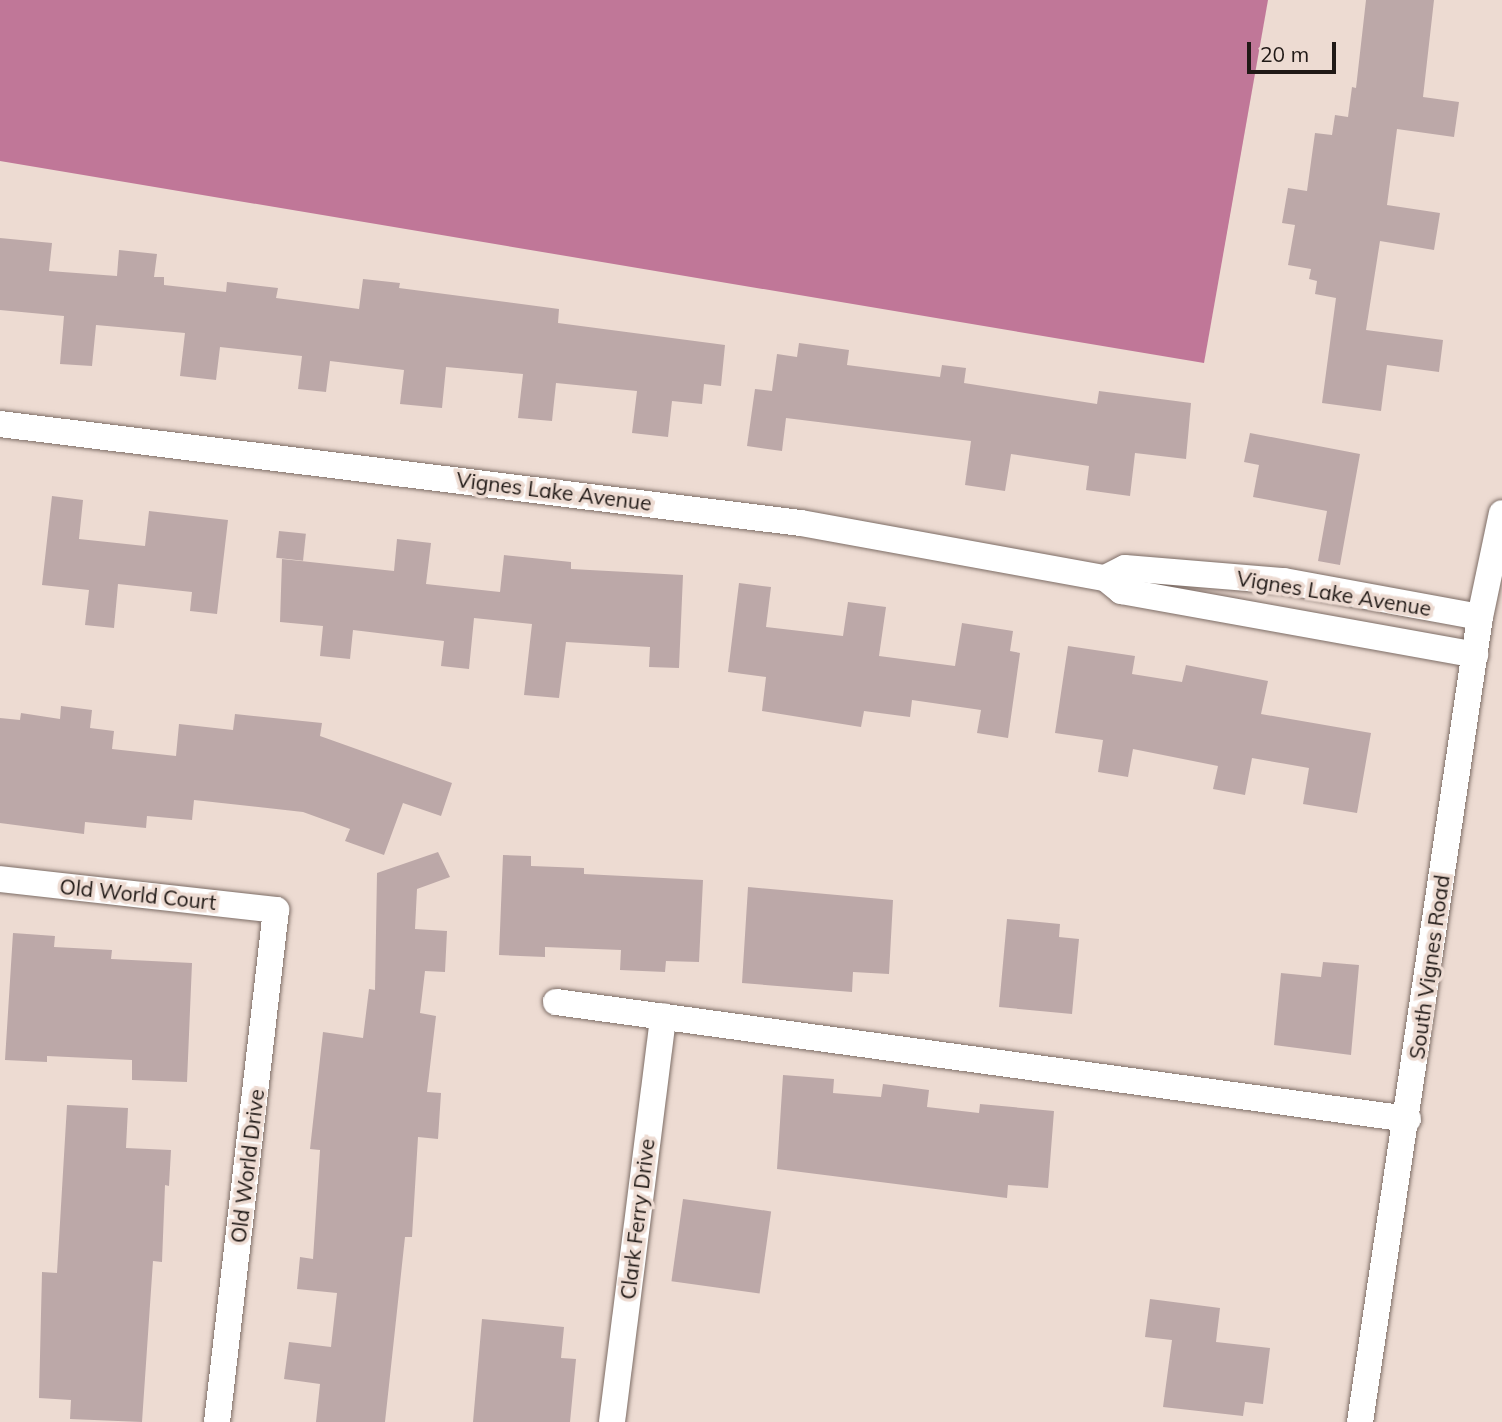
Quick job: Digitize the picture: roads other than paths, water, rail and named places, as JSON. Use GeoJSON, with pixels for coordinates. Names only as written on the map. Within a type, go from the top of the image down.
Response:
{"type":"FeatureCollection","features":[{"type":"Feature","properties":{"kind":"street","name":"Vignes Lake Avenue"},"geometry":{"type":"LineString","coordinates":[[0,424],[801,523],[1105,578],[1121,591],[1475,655]]}},
{"type":"Feature","properties":{"kind":"street","name":"South Vignes Road"},"geometry":{"type":"LineString","coordinates":[[1360,1422],[1408,1119],[1480,617],[1502,513]]}},
{"type":"Feature","properties":{"kind":"street","name":"Vignes Lake Avenue"},"geometry":{"type":"LineString","coordinates":[[1105,578],[1125,568],[1284,581],[1480,617]]}},
{"type":"Feature","properties":{"kind":"street","name":"Old World Court"},"geometry":{"type":"LineString","coordinates":[[0,879],[276,910]]}},
{"type":"Feature","properties":{"kind":"street","name":"Old World Drive"},"geometry":{"type":"LineString","coordinates":[[217,1422],[276,910]]}},
{"type":"Feature","properties":{"kind":"street"},"geometry":{"type":"LineString","coordinates":[[556,1002],[1408,1119]]}},
{"type":"Feature","properties":{"kind":"street","name":"Clark Ferry Drive"},"geometry":{"type":"LineString","coordinates":[[612,1422],[663,1016]]}}]}
